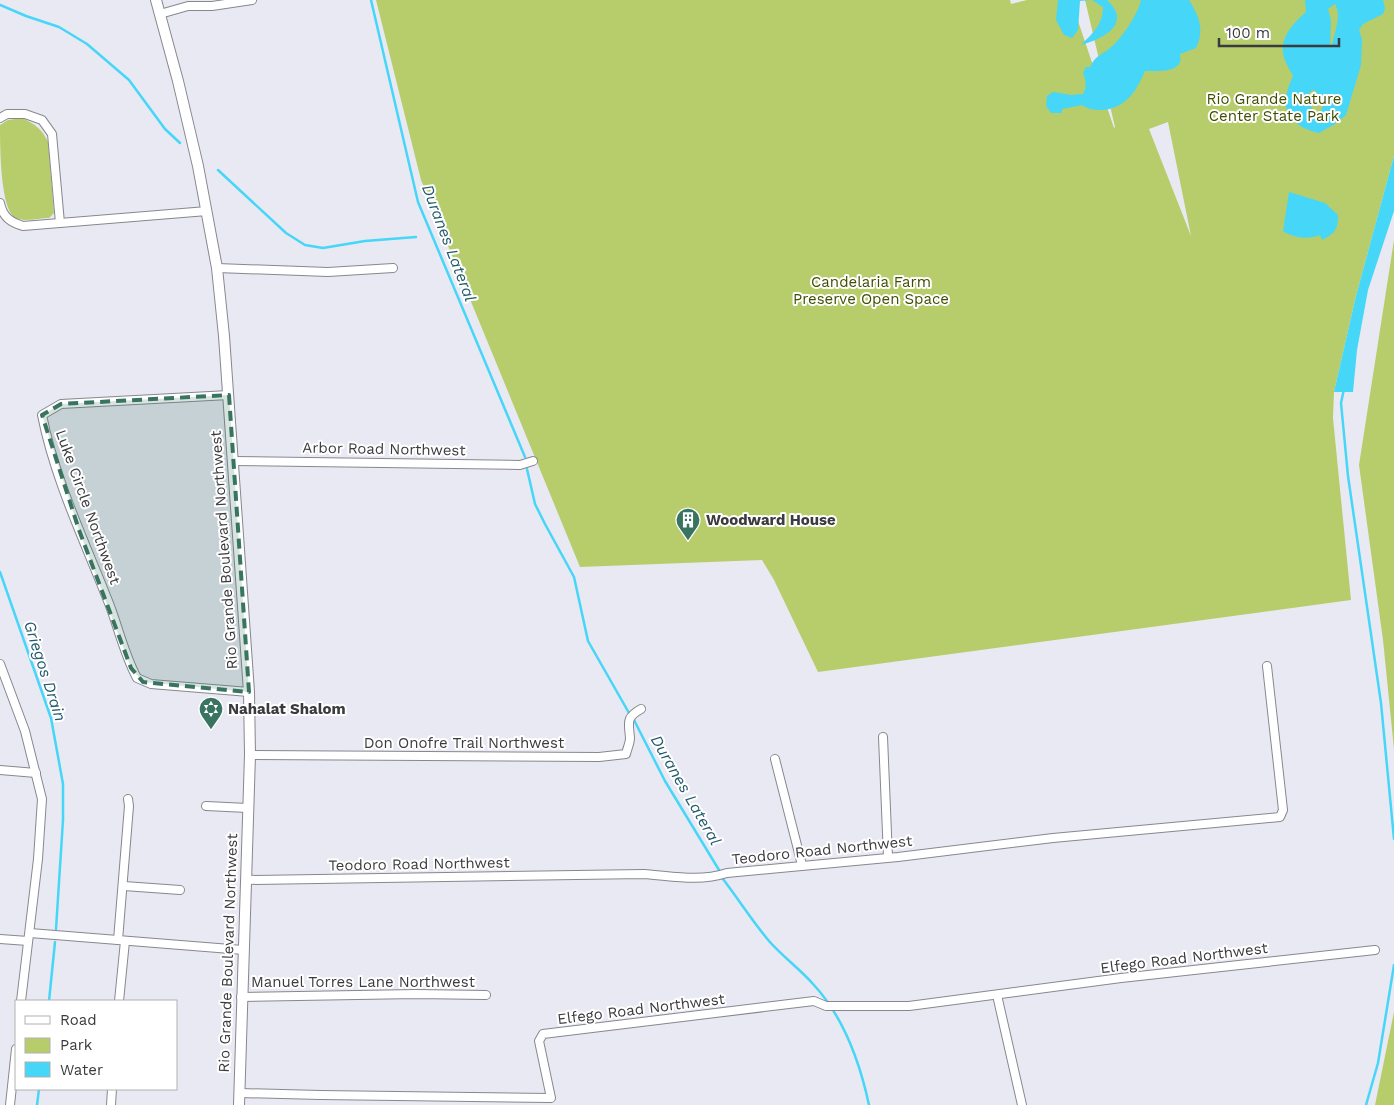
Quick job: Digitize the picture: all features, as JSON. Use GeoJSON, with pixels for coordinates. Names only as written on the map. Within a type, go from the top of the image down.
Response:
{"type":"FeatureCollection","features":[{"type":"Feature","properties":{"kind":"main road","name":"Rio Grande Boulevard Northwest"},"geometry":{"type":"LineString","coordinates":[[156,0],[178,81],[208,212],[217,268],[234,461],[249,692],[250,755],[239,1105]]}},
{"type":"Feature","properties":{"kind":"street"},"geometry":{"type":"LineString","coordinates":[[160,14],[188,6],[212,6],[252,0]]}},
{"type":"Feature","properties":{"kind":"street"},"geometry":{"type":"LineString","coordinates":[[0,118],[7,114],[25,114],[42,120],[52,134],[60,223]]}},
{"type":"Feature","properties":{"kind":"street"},"geometry":{"type":"LineString","coordinates":[[0,203],[2,211],[10,222],[23,226],[208,212]]}},
{"type":"Feature","properties":{"kind":"street"},"geometry":{"type":"LineString","coordinates":[[217,268],[328,272],[393,268]]}},
{"type":"Feature","properties":{"kind":"street","name":"Luke Circle Northwest"},"geometry":{"type":"LineString","coordinates":[[229,395],[61,404],[42,415],[47,438],[79,530],[137,678],[151,684],[249,692]]}},
{"type":"Feature","properties":{"kind":"street","name":"Arbor Road Northwest"},"geometry":{"type":"LineString","coordinates":[[234,461],[520,464],[533,461]]}},
{"type":"Feature","properties":{"kind":"street"},"geometry":{"type":"LineString","coordinates":[[0,664],[25,731],[42,799],[38,859],[22,1000]]}},
{"type":"Feature","properties":{"kind":"street","name":"Teodoro Road Northwest"},"geometry":{"type":"LineString","coordinates":[[246,880],[644,874],[678,879],[1053,838],[1280,816],[1283,810],[1267,666]]}},
{"type":"Feature","properties":{"kind":"street","name":"Don Onofre Trail Northwest"},"geometry":{"type":"LineString","coordinates":[[250,755],[608,756],[626,754],[630,740],[628,726],[632,716],[641,709]]}},
{"type":"Feature","properties":{"kind":"street"},"geometry":{"type":"LineString","coordinates":[[883,737],[888,857]]}},
{"type":"Feature","properties":{"kind":"street"},"geometry":{"type":"LineString","coordinates":[[776,759],[802,866]]}},
{"type":"Feature","properties":{"kind":"street"},"geometry":{"type":"LineString","coordinates":[[0,770],[36,774]]}},
{"type":"Feature","properties":{"kind":"street"},"geometry":{"type":"LineString","coordinates":[[119,1000],[128,800]]}},
{"type":"Feature","properties":{"kind":"street"},"geometry":{"type":"LineString","coordinates":[[206,806],[248,808]]}},
{"type":"Feature","properties":{"kind":"street"},"geometry":{"type":"LineString","coordinates":[[124,886],[180,890]]}},
{"type":"Feature","properties":{"kind":"street"},"geometry":{"type":"LineString","coordinates":[[0,939],[29,937],[121,941],[243,950]]}},
{"type":"Feature","properties":{"kind":"street","name":"Elfego Road Northwest"},"geometry":{"type":"LineString","coordinates":[[551,1098],[539,1041],[543,1034],[814,1002],[826,1006],[909,1006],[1124,978],[1375,950]]}},
{"type":"Feature","properties":{"kind":"street","name":"Manuel Torres Lane Northwest"},"geometry":{"type":"LineString","coordinates":[[241,997],[416,994],[486,995]]}},
{"type":"Feature","properties":{"kind":"street"},"geometry":{"type":"LineString","coordinates":[[997,995],[1022,1105]]}},
{"type":"Feature","properties":{"kind":"street"},"geometry":{"type":"LineString","coordinates":[[10,1105],[15,1058]]}},
{"type":"Feature","properties":{"kind":"street"},"geometry":{"type":"LineString","coordinates":[[111,1105],[112,1090]]}},
{"type":"Feature","properties":{"kind":"street"},"geometry":{"type":"LineString","coordinates":[[240,1093],[551,1098],[556,1105]]}},
{"type":"Feature","properties":{"kind":"highlighted area"},"geometry":{"type":"Polygon","coordinates":[[[229,395],[249,692],[143,682],[131,668],[79,530],[42,415],[61,404],[229,395]]]}},
{"type":"Feature","properties":{"kind":"green space","name":"Candelaria Farm Preserve Open Space"},"geometry":{"type":"Polygon","coordinates":[[[376,0],[1010,0],[1011,4],[1027,0],[1071,0],[1114,128],[1085,0],[1394,0],[1394,156],[1356,296],[1334,392],[1333,418],[1351,600],[818,672],[774,580],[762,560],[580,567],[421,180],[376,0]],[[1168,122],[1149,129],[1191,236],[1168,122]]]}},
{"type":"Feature","properties":{"kind":"green space"},"geometry":{"type":"Polygon","coordinates":[[[22,118],[38,127],[48,142],[54,213],[49,218],[17,219],[9,211],[6,201],[3,188],[0,125],[8,120],[22,118]]]}},
{"type":"Feature","properties":{"kind":"green space"},"geometry":{"type":"Polygon","coordinates":[[[1394,240],[1394,749],[1383,640],[1359,465],[1394,240]]]}},
{"type":"Feature","properties":{"kind":"green space"},"geometry":{"type":"Polygon","coordinates":[[[1394,1012],[1394,1105],[1375,1105],[1394,1012]]]}},
{"type":"Feature","properties":{"kind":"water"},"geometry":{"type":"Polygon","coordinates":[[[1058,0],[1091,0],[1080,1],[1078,30],[1072,38],[1064,35],[1056,20],[1058,0]]]}},
{"type":"Feature","properties":{"kind":"water"},"geometry":{"type":"Polygon","coordinates":[[[1092,0],[1107,0],[1117,16],[1116,23],[1106,34],[1081,45],[1093,32],[1103,13],[1103,7],[1092,0]]]}},
{"type":"Feature","properties":{"kind":"water"},"geometry":{"type":"Polygon","coordinates":[[[1141,0],[1189,0],[1200,23],[1200,35],[1196,48],[1180,54],[1178,66],[1170,70],[1145,71],[1138,86],[1129,98],[1117,106],[1098,110],[1082,105],[1062,109],[1062,113],[1051,113],[1046,106],[1047,96],[1053,92],[1071,95],[1083,94],[1086,84],[1083,73],[1086,67],[1090,67],[1096,58],[1119,40],[1133,19],[1141,0]]]}},
{"type":"Feature","properties":{"kind":"water"},"geometry":{"type":"Polygon","coordinates":[[[1305,0],[1383,0],[1385,8],[1383,14],[1363,24],[1359,30],[1362,39],[1361,65],[1346,115],[1319,133],[1308,130],[1292,120],[1286,106],[1288,87],[1293,76],[1283,53],[1284,41],[1293,25],[1306,12],[1305,0]],[[1335,4],[1328,9],[1331,20],[1330,47],[1332,46],[1338,19],[1335,4]],[[1313,90],[1307,96],[1308,102],[1316,114],[1321,111],[1323,106],[1318,95],[1313,90]]]}},
{"type":"Feature","properties":{"kind":"water"},"geometry":{"type":"Polygon","coordinates":[[[1394,156],[1394,211],[1368,290],[1357,350],[1353,392],[1334,392],[1356,296],[1394,156]]]}},
{"type":"Feature","properties":{"kind":"water"},"geometry":{"type":"Polygon","coordinates":[[[1289,192],[1325,203],[1338,215],[1336,228],[1333,233],[1322,240],[1320,235],[1301,238],[1283,231],[1289,192]]]}},
{"type":"Feature","properties":{"kind":"waterway","name":"Duranes Lateral"},"geometry":{"type":"LineString","coordinates":[[371,0],[418,202],[525,457]]}},
{"type":"Feature","properties":{"kind":"waterway"},"geometry":{"type":"LineString","coordinates":[[0,5],[59,27],[87,44],[129,80],[165,129],[180,143]]}},
{"type":"Feature","properties":{"kind":"waterway"},"geometry":{"type":"LineString","coordinates":[[218,170],[286,233],[305,245],[323,248],[365,241],[416,237]]}},
{"type":"Feature","properties":{"kind":"waterway"},"geometry":{"type":"LineString","coordinates":[[1344,389],[1341,403],[1348,476],[1381,703],[1394,839]]}},
{"type":"Feature","properties":{"kind":"waterway","name":"Duranes Lateral"},"geometry":{"type":"LineString","coordinates":[[527,469],[535,504],[574,577],[588,641],[629,713]]}},
{"type":"Feature","properties":{"kind":"waterway","name":"Griegos Drain"},"geometry":{"type":"LineString","coordinates":[[0,572],[51,718],[63,784],[63,820],[56,929]]}},
{"type":"Feature","properties":{"kind":"waterway","name":"Duranes Lateral"},"geometry":{"type":"LineString","coordinates":[[634,720],[665,781],[719,870]]}},
{"type":"Feature","properties":{"kind":"waterway","name":"Duranes Lateral"},"geometry":{"type":"LineString","coordinates":[[723,879],[769,941],[808,978],[833,1010],[849,1041],[861,1073],[869,1105]]}},
{"type":"Feature","properties":{"kind":"waterway","name":"Griegos Drain"},"geometry":{"type":"LineString","coordinates":[[49,1000],[55,942]]}},
{"type":"Feature","properties":{"kind":"waterway"},"geometry":{"type":"LineString","coordinates":[[1366,1105],[1378,1063],[1394,965]]}},
{"type":"Feature","properties":{"kind":"waterway","name":"Griegos Drain"},"geometry":{"type":"LineString","coordinates":[[37,1105],[39,1090]]}},
{"type":"Feature","properties":{"kind":"place","name":"Woodward House"},"geometry":{"type":"Point","coordinates":[688,541]}},
{"type":"Feature","properties":{"kind":"place","name":"Nahalat Shalom"},"geometry":{"type":"Point","coordinates":[211,730]}},
{"type":"Feature","properties":{"kind":"park label","name":"Rio Grande Nature Center State Park"},"geometry":{"type":"Point","coordinates":[1274,108]}}]}
